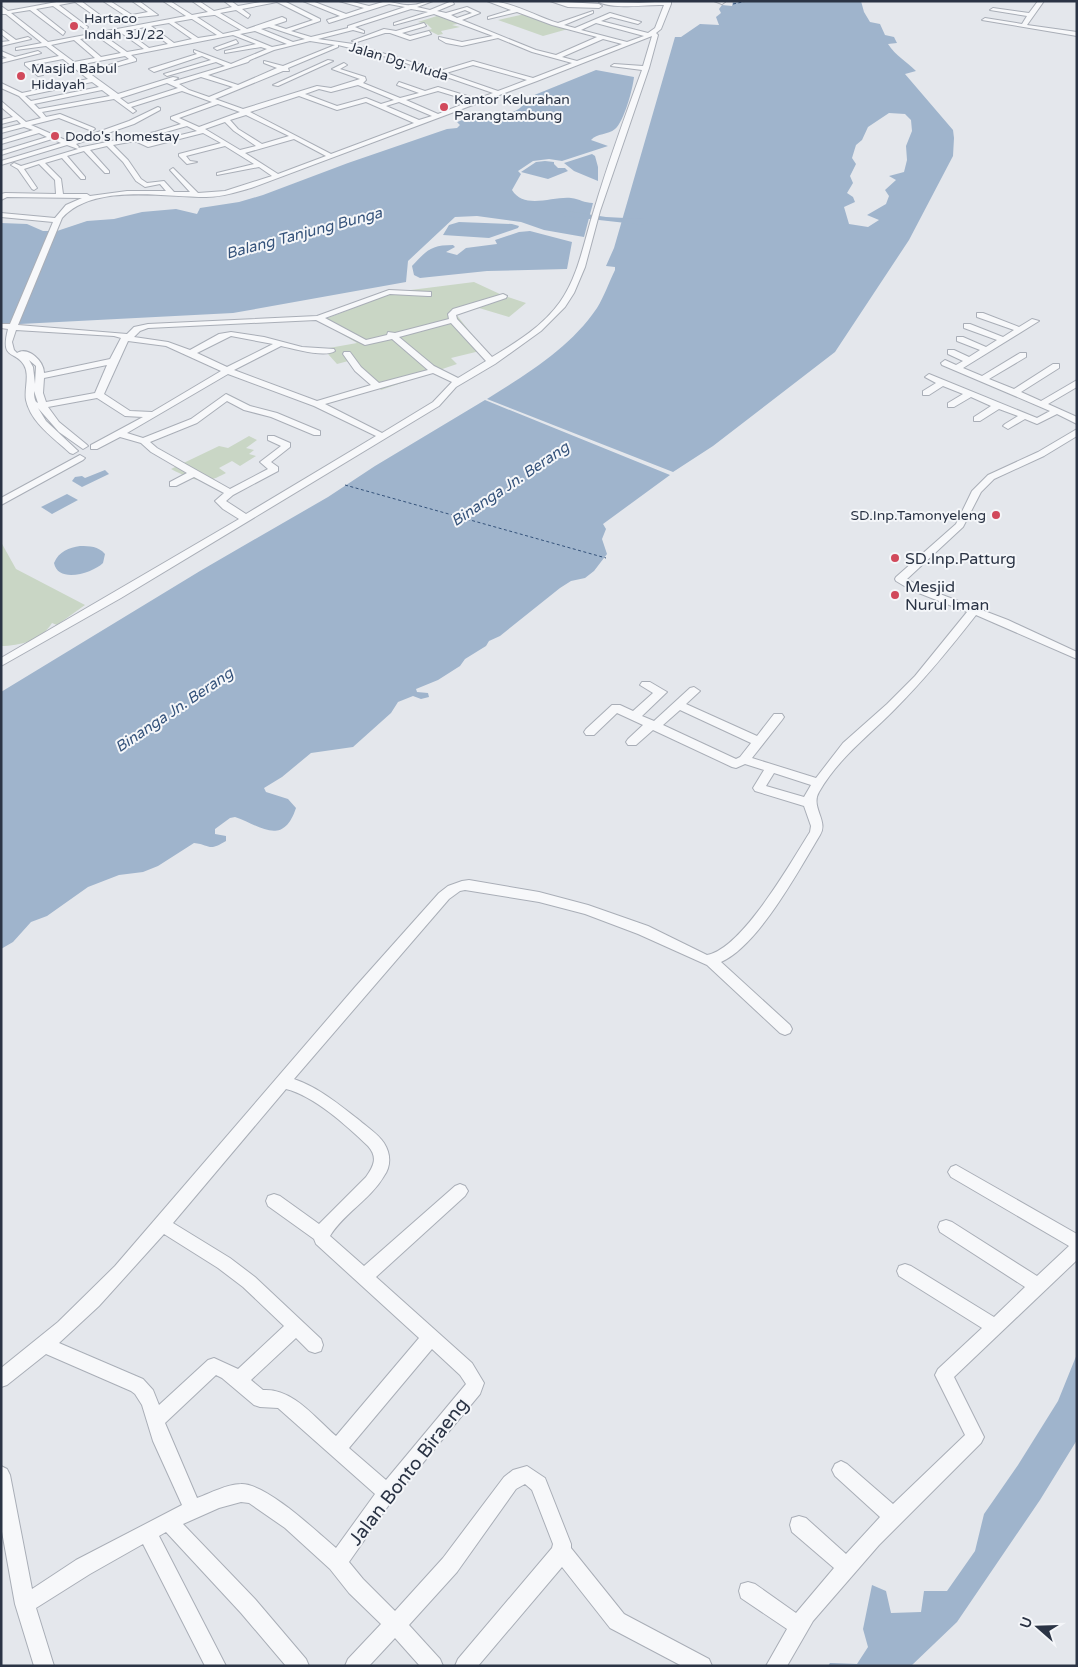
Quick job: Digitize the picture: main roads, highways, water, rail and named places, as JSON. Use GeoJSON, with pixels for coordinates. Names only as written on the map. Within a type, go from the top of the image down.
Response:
{"type":"FeatureCollection","features":[{"type":"Feature","properties":{"kind":"water"},"geometry":{"type":"Polygon","coordinates":[[[733,1],[861,1],[864,12],[870,22],[880,24],[885,35],[894,37],[897,43],[888,44],[916,71],[905,74],[953,130],[953,156],[909,240],[835,352],[713,446],[673,472],[487,399],[532,370],[561,348],[574,336],[597,308],[615,270],[615,267],[606,266],[614,248],[675,37],[681,37],[700,24],[719,25],[716,17],[721,13],[719,9],[722,5],[732,6],[733,1]],[[889,113],[868,127],[862,140],[856,145],[852,158],[856,164],[850,176],[853,183],[847,193],[853,197],[855,202],[844,207],[849,224],[868,227],[879,220],[867,215],[886,204],[889,196],[885,190],[896,180],[889,176],[904,172],[907,160],[906,146],[912,131],[911,120],[905,114],[889,113]]]}},
{"type":"Feature","properties":{"kind":"water"},"geometry":{"type":"Polygon","coordinates":[[[596,70],[634,77],[628,104],[618,125],[612,131],[596,136],[591,140],[608,146],[562,161],[549,159],[533,161],[518,171],[521,174],[512,190],[517,196],[531,201],[571,198],[593,203],[584,237],[544,230],[521,222],[477,216],[455,217],[408,261],[406,282],[233,313],[20,324],[1,323],[1,223],[27,224],[43,231],[57,231],[87,221],[114,219],[142,212],[176,209],[197,214],[200,208],[239,202],[263,195],[348,163],[447,129],[457,128],[460,125],[457,122],[471,116],[505,114],[518,110],[527,98],[596,70]]]}},
{"type":"Feature","properties":{"kind":"water"},"geometry":{"type":"Polygon","coordinates":[[[592,154],[595,156],[598,167],[598,181],[574,171],[564,163],[592,154]]]}},
{"type":"Feature","properties":{"kind":"water"},"geometry":{"type":"Polygon","coordinates":[[[536,162],[554,162],[558,168],[565,168],[568,171],[548,179],[521,172],[536,162]]]}},
{"type":"Feature","properties":{"kind":"water"},"geometry":{"type":"Polygon","coordinates":[[[459,222],[512,224],[519,226],[489,238],[443,235],[449,225],[459,222]]]}},
{"type":"Feature","properties":{"kind":"water"},"geometry":{"type":"Polygon","coordinates":[[[530,231],[572,242],[567,269],[487,271],[420,278],[414,275],[412,266],[434,247],[453,245],[455,247],[446,252],[457,255],[466,248],[497,244],[495,240],[519,232],[530,231]]]}},
{"type":"Feature","properties":{"kind":"water","name":"Binanga Jn. Berang"},"geometry":{"type":"Polygon","coordinates":[[[485,400],[670,475],[603,524],[606,529],[602,539],[607,554],[594,571],[585,578],[571,581],[560,588],[500,636],[489,641],[486,646],[465,659],[460,666],[438,680],[416,689],[417,692],[428,693],[429,697],[421,699],[413,696],[398,702],[391,713],[353,747],[311,753],[282,777],[264,788],[266,792],[288,799],[296,808],[291,820],[285,827],[270,831],[235,817],[230,818],[215,829],[215,834],[226,836],[226,841],[212,847],[194,843],[158,866],[143,872],[119,875],[88,887],[47,916],[31,922],[13,942],[1,949],[1,692],[200,571],[328,497],[375,466],[485,400]]]}},
{"type":"Feature","properties":{"kind":"water"},"geometry":{"type":"Polygon","coordinates":[[[105,470],[109,474],[82,487],[72,481],[75,477],[82,476],[85,478],[105,470]]]}},
{"type":"Feature","properties":{"kind":"water"},"geometry":{"type":"Polygon","coordinates":[[[67,494],[78,500],[52,514],[41,507],[67,494]]]}},
{"type":"Feature","properties":{"kind":"water"},"geometry":{"type":"Polygon","coordinates":[[[80,546],[100,549],[105,554],[103,563],[92,570],[76,575],[62,573],[57,569],[54,563],[62,553],[68,549],[80,546]]]}},
{"type":"Feature","properties":{"kind":"water"},"geometry":{"type":"Polygon","coordinates":[[[1077,1354],[1077,1440],[1040,1500],[957,1622],[911,1666],[828,1666],[830,1663],[857,1664],[868,1647],[863,1629],[872,1585],[886,1591],[891,1613],[921,1612],[924,1591],[947,1591],[975,1551],[984,1514],[1018,1465],[1058,1401],[1077,1354]]]}},
{"type":"Feature","properties":{"kind":"waterway","name":"Balang Tanjung Bunga"},"geometry":{"type":"LineString","coordinates":[[567,214],[602,218]]}},
{"type":"Feature","properties":{"kind":"waterway"},"geometry":{"type":"LineString","coordinates":[[610,219],[644,222]]}},
{"type":"Feature","properties":{"kind":"place","name":"Hartaco Indah 3J/22"},"geometry":{"type":"Point","coordinates":[74,26]}},
{"type":"Feature","properties":{"kind":"place","name":"Masjid Babul Hidayah"},"geometry":{"type":"Point","coordinates":[21,76]}},
{"type":"Feature","properties":{"kind":"place","name":"Kantor Kelurahan Parangtambung"},"geometry":{"type":"Point","coordinates":[444,107]}},
{"type":"Feature","properties":{"kind":"place","name":"Dodo's homestay"},"geometry":{"type":"Point","coordinates":[55,136]}},
{"type":"Feature","properties":{"kind":"place","name":"SD.Inp.Tamonyeleng"},"geometry":{"type":"Point","coordinates":[996,515]}},
{"type":"Feature","properties":{"kind":"place","name":"SD.Inp.Patturg"},"geometry":{"type":"Point","coordinates":[895,558]}},
{"type":"Feature","properties":{"kind":"place","name":"Mesjid Nurul Iman"},"geometry":{"type":"Point","coordinates":[895,595]}}]}
